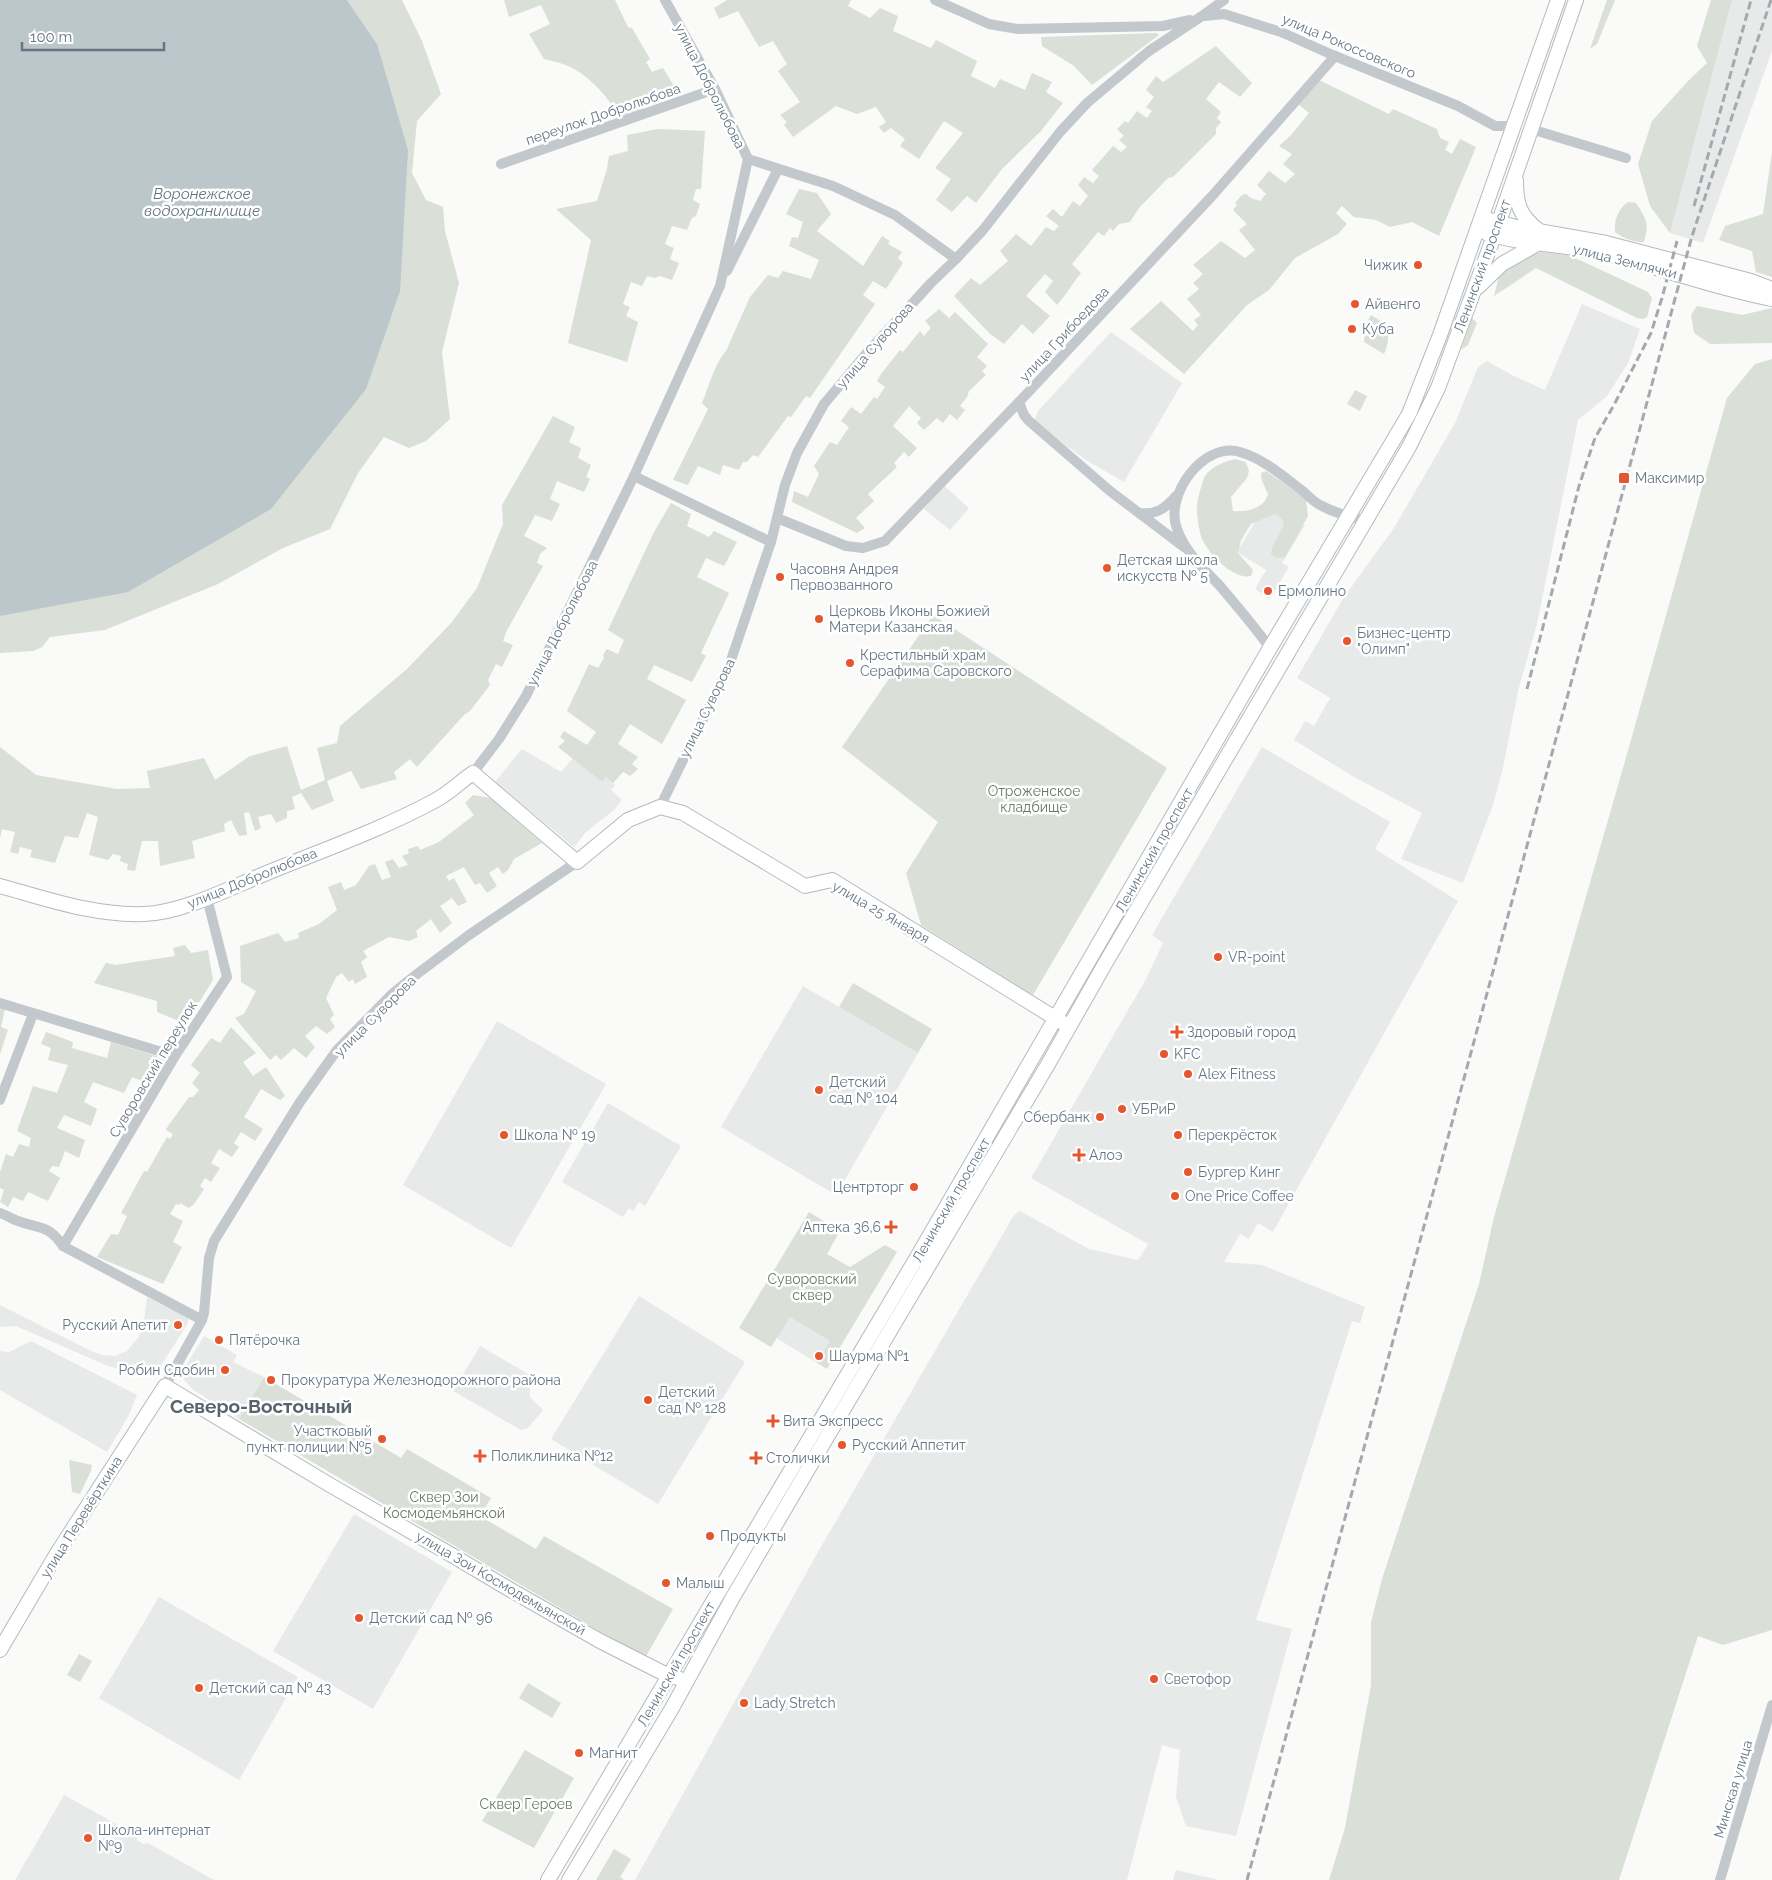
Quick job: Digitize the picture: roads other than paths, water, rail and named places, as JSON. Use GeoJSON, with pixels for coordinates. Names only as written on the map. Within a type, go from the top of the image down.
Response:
{"type":"FeatureCollection","features":[{"type":"Feature","properties":{"kind":"main road","name":"Ленинский проспект"},"geometry":{"type":"LineString","coordinates":[[548,1880],[810,1435],[921,1251],[1270,648],[1409,414],[1425,376],[1558,0]]}},
{"type":"Feature","properties":{"kind":"main road","name":"Ленинский проспект"},"geometry":{"type":"LineString","coordinates":[[569,1880],[671,1710],[686,1680],[827,1436],[1070,1027],[1114,947],[1211,786],[1409,447],[1438,388],[1576,0]]}},
{"type":"Feature","properties":{"kind":"main road"},"geometry":{"type":"LineString","coordinates":[[1471,299],[1480,284],[1502,264],[1539,237],[1523,217],[1520,210],[1516,195],[1517,168]]}},
{"type":"Feature","properties":{"kind":"main road","name":"улица Землячки"},"geometry":{"type":"LineString","coordinates":[[1479,224],[1539,237],[1772,299]]}},
{"type":"Feature","properties":{"kind":"main road","name":"улица Землячки"},"geometry":{"type":"LineString","coordinates":[[1539,237],[1594,240],[1751,281],[1772,289]]}},
{"type":"Feature","properties":{"kind":"main road"},"geometry":{"type":"LineString","coordinates":[[1268,686],[1268,675],[1279,655],[1278,652],[1270,648]]}},
{"type":"Feature","properties":{"kind":"main road"},"geometry":{"type":"LineString","coordinates":[[473,772],[577,862]]}},
{"type":"Feature","properties":{"kind":"main road","name":"улица Добролюбова"},"geometry":{"type":"LineString","coordinates":[[0,886],[97,912],[122,915],[147,914],[171,910],[207,898],[376,828],[438,799],[473,772]]}},
{"type":"Feature","properties":{"kind":"main road","name":"улица Суворова"},"geometry":{"type":"LineString","coordinates":[[577,862],[628,820],[660,807]]}},
{"type":"Feature","properties":{"kind":"main road","name":"улица 25 Января"},"geometry":{"type":"LineString","coordinates":[[660,807],[683,813],[804,886],[832,880],[1070,1027]]}},
{"type":"Feature","properties":{"kind":"main road","name":"улица Зои Космодемьянской"},"geometry":{"type":"LineString","coordinates":[[165,1386],[330,1485],[600,1641],[669,1676],[686,1680]]}},
{"type":"Feature","properties":{"kind":"main road","name":"улица Перевёрткина"},"geometry":{"type":"LineString","coordinates":[[0,1650],[56,1555],[165,1386]]}},
{"type":"Feature","properties":{"kind":"street","name":"улица Добролюбова"},"geometry":{"type":"LineString","coordinates":[[473,772],[498,739],[526,696],[634,476],[720,286],[748,158],[715,89],[665,0]]}},
{"type":"Feature","properties":{"kind":"street","name":"улица Рокоссовского"},"geometry":{"type":"LineString","coordinates":[[935,0],[989,24],[1018,29],[1163,26],[1202,16],[1224,14],[1281,32],[1458,106],[1495,126],[1514,126]]}},
{"type":"Feature","properties":{"kind":"street","name":"улица Суворова"},"geometry":{"type":"LineString","coordinates":[[660,807],[729,666],[771,542],[785,485],[798,453],[824,404],[866,354],[983,230],[1060,132],[1087,104],[1149,51],[1224,0]]}},
{"type":"Feature","properties":{"kind":"street","name":"улица Грибоедова"},"geometry":{"type":"LineString","coordinates":[[778,518],[846,546],[863,548],[885,541],[1019,402],[1213,195],[1335,56]]}},
{"type":"Feature","properties":{"kind":"street","name":"переулок Добролюбова"},"geometry":{"type":"LineString","coordinates":[[501,164],[715,89]]}},
{"type":"Feature","properties":{"kind":"street"},"geometry":{"type":"LineString","coordinates":[[1530,129],[1626,158]]}},
{"type":"Feature","properties":{"kind":"street"},"geometry":{"type":"LineString","coordinates":[[748,158],[833,186],[895,215],[956,259]]}},
{"type":"Feature","properties":{"kind":"street"},"geometry":{"type":"LineString","coordinates":[[720,286],[778,169]]}},
{"type":"Feature","properties":{"kind":"street"},"geometry":{"type":"LineString","coordinates":[[1019,402],[1029,422],[1110,491],[1186,549],[1254,626],[1270,648]]}},
{"type":"Feature","properties":{"kind":"street"},"geometry":{"type":"LineString","coordinates":[[1186,549],[1176,528],[1174,505],[1186,480],[1196,467],[1207,458],[1219,452],[1234,450],[1253,456],[1321,506],[1347,516],[1365,520]]}},
{"type":"Feature","properties":{"kind":"street"},"geometry":{"type":"LineString","coordinates":[[634,476],[771,542]]}},
{"type":"Feature","properties":{"kind":"street"},"geometry":{"type":"LineString","coordinates":[[1139,513],[1157,512],[1165,508],[1178,494]]}},
{"type":"Feature","properties":{"kind":"street","name":"улица Суворова"},"geometry":{"type":"LineString","coordinates":[[165,1386],[202,1320],[209,1258],[214,1241],[300,1102],[337,1050],[392,994],[417,974],[469,935],[577,862]]}},
{"type":"Feature","properties":{"kind":"street","name":"Суворовский переулок"},"geometry":{"type":"LineString","coordinates":[[63,1246],[175,1056],[226,977],[207,898]]}},
{"type":"Feature","properties":{"kind":"street"},"geometry":{"type":"LineString","coordinates":[[0,1003],[175,1056]]}},
{"type":"Feature","properties":{"kind":"street"},"geometry":{"type":"LineString","coordinates":[[0,1100],[33,1014]]}},
{"type":"Feature","properties":{"kind":"street"},"geometry":{"type":"LineString","coordinates":[[0,1212],[20,1222],[41,1227],[54,1235],[63,1246],[202,1320]]}},
{"type":"Feature","properties":{"kind":"street","name":"Минская улица"},"geometry":{"type":"LineString","coordinates":[[1720,1880],[1772,1705]]}},
{"type":"Feature","properties":{"kind":"water","name":"Воронежское водохранилище"},"geometry":{"type":"Polygon","coordinates":[[[0,0],[347,0],[377,44],[408,150],[400,291],[366,389],[271,509],[128,592],[0,616],[0,0]]]}},
{"type":"Feature","properties":{"kind":"railway"},"geometry":{"type":"LineString","coordinates":[[1694,206],[1751,0]]}},
{"type":"Feature","properties":{"kind":"railway"},"geometry":{"type":"LineString","coordinates":[[1247,1880],[1692,236],[1771,0]]}},
{"type":"Feature","properties":{"kind":"railway"},"geometry":{"type":"LineString","coordinates":[[1527,689],[1579,486],[1595,438],[1651,333],[1677,241]]}},
{"type":"Feature","properties":{"kind":"place","name":"Чижик"},"geometry":{"type":"Point","coordinates":[1418,265]}},
{"type":"Feature","properties":{"kind":"place","name":"Айвенго"},"geometry":{"type":"Point","coordinates":[1355,304]}},
{"type":"Feature","properties":{"kind":"place","name":"Куба"},"geometry":{"type":"Point","coordinates":[1352,329]}},
{"type":"Feature","properties":{"kind":"place","name":"Максимир"},"geometry":{"type":"Point","coordinates":[1624,478]}},
{"type":"Feature","properties":{"kind":"place","name":"Детская школа искусств № 5"},"geometry":{"type":"Point","coordinates":[1107,568]}},
{"type":"Feature","properties":{"kind":"place","name":"Часовня Андрея Первозванного"},"geometry":{"type":"Point","coordinates":[780,577]}},
{"type":"Feature","properties":{"kind":"place","name":"Ермолино"},"geometry":{"type":"Point","coordinates":[1268,591]}},
{"type":"Feature","properties":{"kind":"place","name":"Церковь Иконы Божией Матери Казанская"},"geometry":{"type":"Point","coordinates":[819,619]}},
{"type":"Feature","properties":{"kind":"place","name":"Бизнес-центр \"Олимп\""},"geometry":{"type":"Point","coordinates":[1347,641]}},
{"type":"Feature","properties":{"kind":"place","name":"Крестильный храм Серафима Саровского"},"geometry":{"type":"Point","coordinates":[850,663]}},
{"type":"Feature","properties":{"kind":"place","name":"VR-point"},"geometry":{"type":"Point","coordinates":[1218,957]}},
{"type":"Feature","properties":{"kind":"place","name":"Здоровый город"},"geometry":{"type":"Point","coordinates":[1177,1032]}},
{"type":"Feature","properties":{"kind":"place","name":"KFC"},"geometry":{"type":"Point","coordinates":[1164,1054]}},
{"type":"Feature","properties":{"kind":"place","name":"Alex Fitness"},"geometry":{"type":"Point","coordinates":[1188,1074]}},
{"type":"Feature","properties":{"kind":"place","name":"Детский сад № 104"},"geometry":{"type":"Point","coordinates":[819,1090]}},
{"type":"Feature","properties":{"kind":"place","name":"УБРиР"},"geometry":{"type":"Point","coordinates":[1122,1109]}},
{"type":"Feature","properties":{"kind":"place","name":"Сбербанк"},"geometry":{"type":"Point","coordinates":[1100,1117]}},
{"type":"Feature","properties":{"kind":"place","name":"Школа № 19"},"geometry":{"type":"Point","coordinates":[504,1135]}},
{"type":"Feature","properties":{"kind":"place","name":"Перекрёсток"},"geometry":{"type":"Point","coordinates":[1178,1135]}},
{"type":"Feature","properties":{"kind":"place","name":"Алоэ"},"geometry":{"type":"Point","coordinates":[1079,1155]}},
{"type":"Feature","properties":{"kind":"place","name":"Бургер Кинг"},"geometry":{"type":"Point","coordinates":[1188,1172]}},
{"type":"Feature","properties":{"kind":"place","name":"Центрторг"},"geometry":{"type":"Point","coordinates":[914,1187]}},
{"type":"Feature","properties":{"kind":"place","name":"One Price Coffee"},"geometry":{"type":"Point","coordinates":[1175,1196]}},
{"type":"Feature","properties":{"kind":"place","name":"Аптека 36,6"},"geometry":{"type":"Point","coordinates":[891,1227]}},
{"type":"Feature","properties":{"kind":"place","name":"Русский Апетит"},"geometry":{"type":"Point","coordinates":[178,1325]}},
{"type":"Feature","properties":{"kind":"place","name":"Пятёрочка"},"geometry":{"type":"Point","coordinates":[219,1340]}},
{"type":"Feature","properties":{"kind":"place","name":"Шаурма №1"},"geometry":{"type":"Point","coordinates":[819,1356]}},
{"type":"Feature","properties":{"kind":"place","name":"Робин Сдобин"},"geometry":{"type":"Point","coordinates":[225,1370]}},
{"type":"Feature","properties":{"kind":"place","name":"Прокуратура Железнодорожного района"},"geometry":{"type":"Point","coordinates":[271,1380]}},
{"type":"Feature","properties":{"kind":"place","name":"Детский сад № 128"},"geometry":{"type":"Point","coordinates":[648,1400]}},
{"type":"Feature","properties":{"kind":"place","name":"Вита Экспресс"},"geometry":{"type":"Point","coordinates":[773,1421]}},
{"type":"Feature","properties":{"kind":"place","name":"Участковый пункт полиции №5"},"geometry":{"type":"Point","coordinates":[382,1439]}},
{"type":"Feature","properties":{"kind":"place","name":"Русский Аппетит"},"geometry":{"type":"Point","coordinates":[842,1445]}},
{"type":"Feature","properties":{"kind":"place","name":"Поликлиника №12"},"geometry":{"type":"Point","coordinates":[480,1456]}},
{"type":"Feature","properties":{"kind":"place","name":"Столички"},"geometry":{"type":"Point","coordinates":[756,1458]}},
{"type":"Feature","properties":{"kind":"place","name":"Продукты"},"geometry":{"type":"Point","coordinates":[710,1536]}},
{"type":"Feature","properties":{"kind":"place","name":"Малыш"},"geometry":{"type":"Point","coordinates":[666,1583]}},
{"type":"Feature","properties":{"kind":"place","name":"Детский сад № 96"},"geometry":{"type":"Point","coordinates":[359,1618]}},
{"type":"Feature","properties":{"kind":"place","name":"Светофор"},"geometry":{"type":"Point","coordinates":[1154,1679]}},
{"type":"Feature","properties":{"kind":"place","name":"Детский сад № 43"},"geometry":{"type":"Point","coordinates":[199,1688]}},
{"type":"Feature","properties":{"kind":"place","name":"Lady Stretch"},"geometry":{"type":"Point","coordinates":[744,1703]}},
{"type":"Feature","properties":{"kind":"place","name":"Магнит"},"geometry":{"type":"Point","coordinates":[579,1753]}},
{"type":"Feature","properties":{"kind":"place","name":"Школа-интернат №9"},"geometry":{"type":"Point","coordinates":[88,1838]}},
{"type":"Feature","properties":{"kind":"district","name":"Северо-Восточный"},"geometry":{"type":"Point","coordinates":[261,1406]}},
{"type":"Feature","properties":{"kind":"park label","name":"Отроженское кладбище"},"geometry":{"type":"Point","coordinates":[1034,800]}},
{"type":"Feature","properties":{"kind":"park label","name":"Суворовский сквер"},"geometry":{"type":"Point","coordinates":[812,1288]}},
{"type":"Feature","properties":{"kind":"park label","name":"Сквер Зои Космодемьянской"},"geometry":{"type":"Point","coordinates":[444,1505]}},
{"type":"Feature","properties":{"kind":"park label","name":"Сквер Героев"},"geometry":{"type":"Point","coordinates":[526,1804]}}]}
